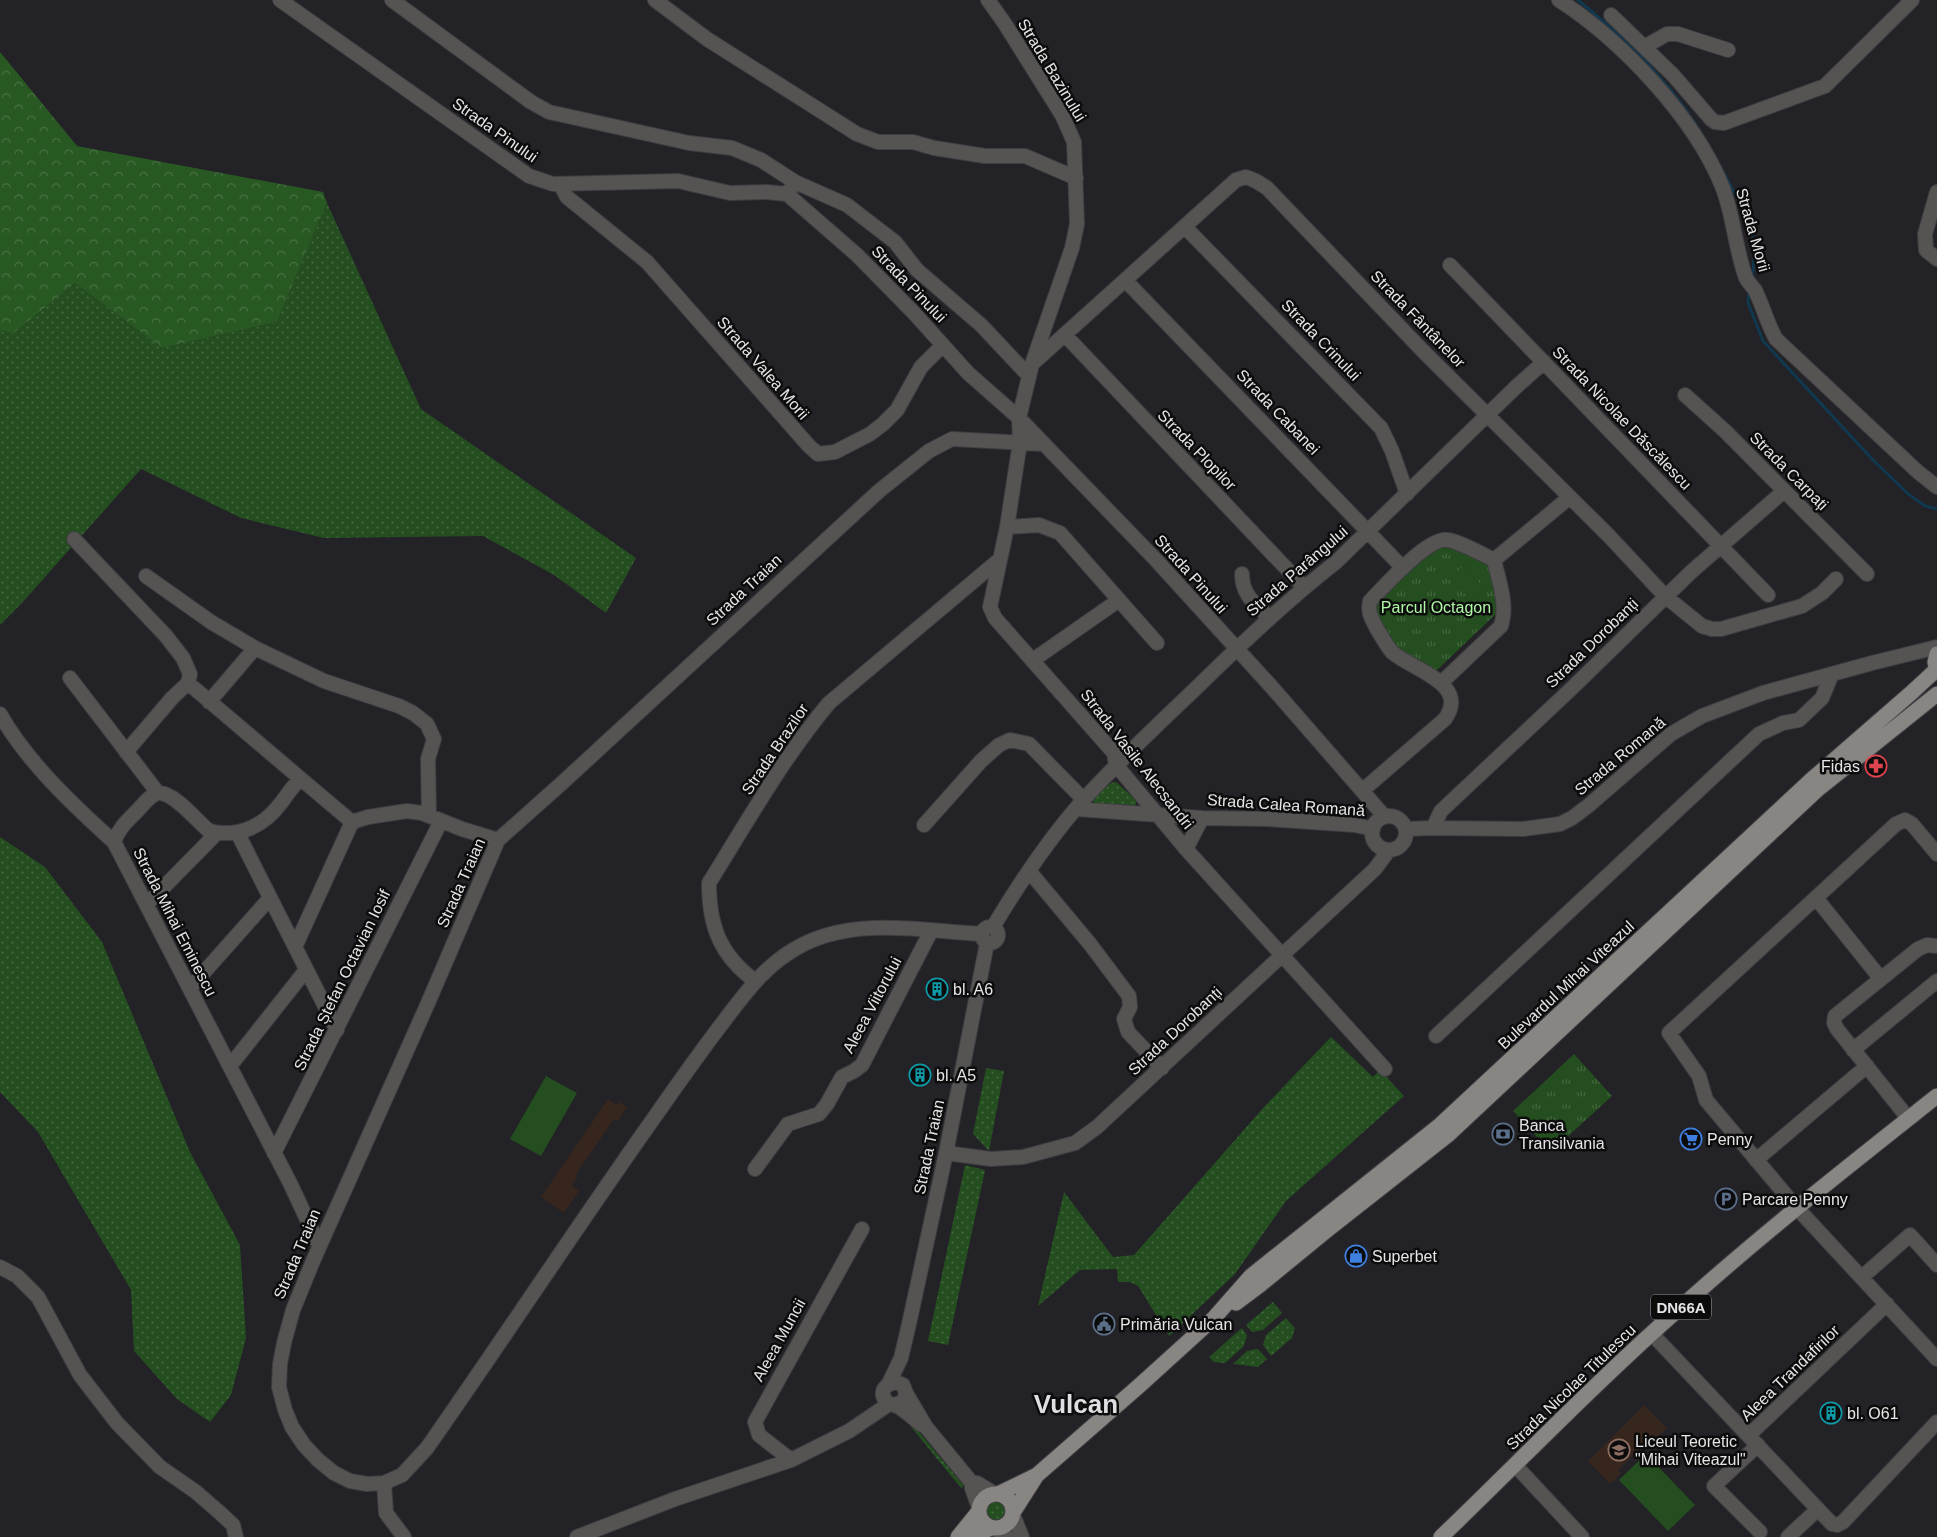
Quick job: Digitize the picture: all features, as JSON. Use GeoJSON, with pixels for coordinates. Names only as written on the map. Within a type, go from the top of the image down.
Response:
{"type":"FeatureCollection","features":[{"type":"Feature","properties":{"kind":"main road","name":"Bulevardul Mihai Viteazul"},"geometry":{"type":"LineString","coordinates":[[996,1494],[1037,1475],[1214,1318],[1251,1276],[1440,1125],[1810,781],[1903,701],[1936,661]]}},
{"type":"Feature","properties":{"kind":"main road","name":"Bulevardul Mihai Viteazul"},"geometry":{"type":"LineString","coordinates":[[1214,1318],[1260,1285],[1326,1230],[1449,1134],[1817,790],[1937,694]]}},
{"type":"Feature","properties":{"kind":"main road","name":"Strada Nicolae Titulescu"},"geometry":{"type":"LineString","coordinates":[[1441,1537],[1515,1464],[1711,1280],[1796,1206],[1937,1096]]}},
{"type":"Feature","properties":{"kind":"main road","name":"Bulevardul Mihai Viteazul"},"geometry":{"type":"LineString","coordinates":[[1013,1513],[1037,1475]]}},
{"type":"Feature","properties":{"kind":"main road"},"geometry":{"type":"LineString","coordinates":[[958,1537],[979,1509],[984,1499],[996,1494],[1009,1499],[1013,1513],[1007,1525],[997,1531],[970,1537]]}},
{"type":"Feature","properties":{"kind":"main road"},"geometry":{"type":"LineString","coordinates":[[979,1509],[982,1521],[997,1531]]}},
{"type":"Feature","properties":{"kind":"street","name":"Strada Pinului"},"geometry":{"type":"LineString","coordinates":[[280,0],[529,176],[553,184],[678,181],[730,193],[766,192],[787,194],[857,255],[968,373],[1020,418],[1157,561],[1385,816]]}},
{"type":"Feature","properties":{"kind":"street"},"geometry":{"type":"LineString","coordinates":[[392,0],[531,102],[549,112],[689,143],[732,148],[761,160],[795,182],[847,205],[895,242],[917,270],[1031,370]]}},
{"type":"Feature","properties":{"kind":"street"},"geometry":{"type":"LineString","coordinates":[[655,0],[707,39],[857,134],[878,142],[913,142],[934,148],[985,156],[1025,156],[1076,178]]}},
{"type":"Feature","properties":{"kind":"street","name":"Strada Bazinului"},"geometry":{"type":"LineString","coordinates":[[988,0],[1062,115],[1074,142],[1077,224],[1072,248],[1031,370]]}},
{"type":"Feature","properties":{"kind":"street","name":"Strada Morii"},"geometry":{"type":"LineString","coordinates":[[1559,0],[1579,13],[1690,113],[1730,209],[1750,284],[1770,327],[1784,348],[1918,472],[1937,487]]}},
{"type":"Feature","properties":{"kind":"street"},"geometry":{"type":"LineString","coordinates":[[1611,15],[1673,75],[1690,113],[1715,122],[1724,123],[1825,86],[1912,0]]}},
{"type":"Feature","properties":{"kind":"street"},"geometry":{"type":"LineString","coordinates":[[1644,46],[1667,34],[1678,34],[1728,50]]}},
{"type":"Feature","properties":{"kind":"street","name":"Strada Fântânelor"},"geometry":{"type":"LineString","coordinates":[[1031,370],[1065,336],[1236,180],[1246,177],[1268,188],[1487,415],[1610,537],[1665,596],[1702,626],[1721,629],[1789,611],[1811,601],[1836,579]]}},
{"type":"Feature","properties":{"kind":"street"},"geometry":{"type":"LineString","coordinates":[[787,194],[795,182]]}},
{"type":"Feature","properties":{"kind":"street","name":"Strada Valea Morii"},"geometry":{"type":"LineString","coordinates":[[560,184],[567,197],[647,262],[818,454],[835,452],[870,434],[883,424],[897,410],[920,367],[943,345]]}},
{"type":"Feature","properties":{"kind":"street"},"geometry":{"type":"LineString","coordinates":[[1937,192],[1925,234],[1926,250],[1937,259]]}},
{"type":"Feature","properties":{"kind":"street","name":"Strada Crinului"},"geometry":{"type":"LineString","coordinates":[[1186,227],[1381,428],[1392,451],[1407,494]]}},
{"type":"Feature","properties":{"kind":"street","name":"Strada Nicolae Dăscălescu"},"geometry":{"type":"LineString","coordinates":[[1450,265],[1768,594]]}},
{"type":"Feature","properties":{"kind":"street","name":"Strada Cabanei"},"geometry":{"type":"LineString","coordinates":[[1126,281],[1403,568]]}},
{"type":"Feature","properties":{"kind":"street","name":"Strada Plopilor"},"geometry":{"type":"LineString","coordinates":[[1065,336],[1304,587]]}},
{"type":"Feature","properties":{"kind":"street","name":"Strada Parângului"},"geometry":{"type":"LineString","coordinates":[[1080,804],[1116,765],[1236,649],[1304,587],[1336,562],[1544,362]]}},
{"type":"Feature","properties":{"kind":"street","name":"Strada Vasile Alecsandri"},"geometry":{"type":"LineString","coordinates":[[1031,370],[1020,418],[1020,442],[1007,527],[990,606],[994,618],[1114,754],[1116,765],[1186,849],[1385,1069]]}},
{"type":"Feature","properties":{"kind":"street","name":"Strada Carpați"},"geometry":{"type":"LineString","coordinates":[[1685,395],[1710,416],[1867,574]]}},
{"type":"Feature","properties":{"kind":"street","name":"Strada Traian"},"geometry":{"type":"LineString","coordinates":[[987,935],[885,928],[860,929],[816,938],[770,965],[754,982],[700,1053],[638,1140],[428,1448],[402,1475],[384,1483],[367,1484],[350,1481],[334,1473],[304,1445],[284,1410],[279,1387],[284,1343],[292,1310],[498,840],[864,504],[929,450],[952,439],[1044,444]]}},
{"type":"Feature","properties":{"kind":"street","name":"Strada Dorobanți"},"geometry":{"type":"LineString","coordinates":[[1433,828],[1441,811],[1571,689],[1665,596],[1784,491]]}},
{"type":"Feature","properties":{"kind":"street"},"geometry":{"type":"LineString","coordinates":[[1494,560],[1570,497]]}},
{"type":"Feature","properties":{"kind":"street"},"geometry":{"type":"LineString","coordinates":[[1007,527],[1039,525],[1060,533],[1157,643]]}},
{"type":"Feature","properties":{"kind":"street"},"geometry":{"type":"LineString","coordinates":[[74,539],[166,636],[184,658],[190,674],[188,683],[172,698],[126,752]]}},
{"type":"Feature","properties":{"kind":"street"},"geometry":{"type":"LineString","coordinates":[[1363,790],[1445,719],[1450,712],[1452,702],[1451,694],[1441,682],[1391,651],[1369,615],[1370,601],[1428,545],[1436,541],[1447,540],[1494,560]]}},
{"type":"Feature","properties":{"kind":"street","name":"Strada Brazilor"},"geometry":{"type":"LineString","coordinates":[[754,982],[738,969],[724,951],[713,926],[709,900],[709,883],[796,746],[829,704],[1000,559]]}},
{"type":"Feature","properties":{"kind":"street"},"geometry":{"type":"LineString","coordinates":[[1441,682],[1501,626],[1504,606],[1494,560]]}},
{"type":"Feature","properties":{"kind":"street"},"geometry":{"type":"LineString","coordinates":[[1242,574],[1242,586],[1245,592],[1270,618]]}},
{"type":"Feature","properties":{"kind":"street"},"geometry":{"type":"LineString","coordinates":[[146,576],[211,622],[254,648],[324,680],[399,706],[428,724],[434,739],[428,760],[435,819]]}},
{"type":"Feature","properties":{"kind":"street"},"geometry":{"type":"LineString","coordinates":[[1033,660],[1119,600]]}},
{"type":"Feature","properties":{"kind":"street"},"geometry":{"type":"LineString","coordinates":[[210,702],[254,648]]}},
{"type":"Feature","properties":{"kind":"street","name":"Strada Romană"},"geometry":{"type":"LineString","coordinates":[[1406,830],[1433,828],[1523,829],[1560,824],[1588,806],[1671,734],[1687,724],[1755,696],[1913,652],[1936,661]]}},
{"type":"Feature","properties":{"kind":"street"},"geometry":{"type":"LineString","coordinates":[[1436,1036],[1759,734],[1783,723],[1799,720],[1822,698],[1832,674]]}},
{"type":"Feature","properties":{"kind":"street"},"geometry":{"type":"LineString","coordinates":[[70,678],[158,794],[168,795],[208,830],[216,834],[237,832],[263,822],[282,803],[292,786],[301,779]]}},
{"type":"Feature","properties":{"kind":"street"},"geometry":{"type":"LineString","coordinates":[[188,683],[352,822]]}},
{"type":"Feature","properties":{"kind":"street"},"geometry":{"type":"LineString","coordinates":[[0,714],[25,749],[60,792],[114,842]]}},
{"type":"Feature","properties":{"kind":"street"},"geometry":{"type":"LineString","coordinates":[[924,824],[980,761],[1010,740],[1028,744],[1080,804]]}},
{"type":"Feature","properties":{"kind":"street","name":"Strada Mihai Eminescu"},"geometry":{"type":"LineString","coordinates":[[158,794],[151,798],[122,826],[114,842],[230,1066],[319,1245]]}},
{"type":"Feature","properties":{"kind":"street","name":"Strada Traian"},"geometry":{"type":"LineString","coordinates":[[979,1509],[972,1483],[926,1427],[889,1396],[901,1358],[946,1153],[987,935],[1028,871],[1080,804]]}},
{"type":"Feature","properties":{"kind":"street","name":"Strada Calea Romană"},"geometry":{"type":"LineString","coordinates":[[1080,804],[1202,818],[1268,819],[1355,825],[1373,829]]}},
{"type":"Feature","properties":{"kind":"street"},"geometry":{"type":"LineString","coordinates":[[295,947],[352,822],[368,817],[407,811],[422,813],[498,840]]}},
{"type":"Feature","properties":{"kind":"street"},"geometry":{"type":"LineString","coordinates":[[1385,816],[1401,820],[1406,830],[1402,844],[1389,850],[1380,847],[1372,834],[1378,821],[1385,816]]}},
{"type":"Feature","properties":{"kind":"street"},"geometry":{"type":"LineString","coordinates":[[1186,849],[1202,818]]}},
{"type":"Feature","properties":{"kind":"street","name":"Strada Ștefan Octavian Iosif"},"geometry":{"type":"LineString","coordinates":[[274,1153],[337,1030],[435,819]]}},
{"type":"Feature","properties":{"kind":"street"},"geometry":{"type":"LineString","coordinates":[[1937,854],[1932,838],[1905,820],[1887,832],[1670,1032],[1699,1076],[1706,1100],[1796,1206],[1937,1359]]}},
{"type":"Feature","properties":{"kind":"street"},"geometry":{"type":"LineString","coordinates":[[237,832],[337,1030]]}},
{"type":"Feature","properties":{"kind":"street"},"geometry":{"type":"LineString","coordinates":[[147,904],[216,834]]}},
{"type":"Feature","properties":{"kind":"street","name":"Strada Dorobanți"},"geometry":{"type":"LineString","coordinates":[[946,1153],[991,1159],[1023,1157],[1075,1143],[1097,1127],[1283,956],[1375,870],[1389,850]]}},
{"type":"Feature","properties":{"kind":"street"},"geometry":{"type":"LineString","coordinates":[[1028,871],[1090,944],[1129,996],[1130,1007],[1124,1019],[1128,1032],[1162,1068]]}},
{"type":"Feature","properties":{"kind":"street"},"geometry":{"type":"LineString","coordinates":[[190,988],[270,898]]}},
{"type":"Feature","properties":{"kind":"street"},"geometry":{"type":"LineString","coordinates":[[1816,898],[1880,979]]}},
{"type":"Feature","properties":{"kind":"street","name":"Aleea Viitorului"},"geometry":{"type":"LineString","coordinates":[[755,1169],[788,1124],[819,1114],[827,1104],[842,1077],[862,1065],[931,931]]}},
{"type":"Feature","properties":{"kind":"street"},"geometry":{"type":"LineString","coordinates":[[1908,1118],[1837,1029],[1834,1022],[1835,1016],[1918,949],[1926,945],[1937,946]]}},
{"type":"Feature","properties":{"kind":"street"},"geometry":{"type":"LineString","coordinates":[[230,1066],[306,970]]}},
{"type":"Feature","properties":{"kind":"street"},"geometry":{"type":"LineString","coordinates":[[1853,1050],[1937,981]]}},
{"type":"Feature","properties":{"kind":"street"},"geometry":{"type":"LineString","coordinates":[[1756,1160],[1867,1066]]}},
{"type":"Feature","properties":{"kind":"street","name":"Aleea Muncii"},"geometry":{"type":"LineString","coordinates":[[791,1460],[759,1435],[755,1422],[862,1229]]}},
{"type":"Feature","properties":{"kind":"street"},"geometry":{"type":"LineString","coordinates":[[1862,1278],[1910,1234],[1937,1265]]}},
{"type":"Feature","properties":{"kind":"street"},"geometry":{"type":"LineString","coordinates":[[0,1267],[17,1276],[38,1297],[80,1375],[117,1423],[160,1467],[196,1492],[226,1518],[232,1525],[236,1537]]}},
{"type":"Feature","properties":{"kind":"street","name":"Aleea Trandafirilor"},"geometry":{"type":"LineString","coordinates":[[1887,1304],[1754,1440],[1838,1531],[1843,1522],[1937,1422]]}},
{"type":"Feature","properties":{"kind":"street"},"geometry":{"type":"LineString","coordinates":[[1652,1334],[1754,1440],[1714,1486],[1760,1535]]}},
{"type":"Feature","properties":{"kind":"street","name":"Strada Traian"},"geometry":{"type":"LineString","coordinates":[[901,1358],[906,1390],[926,1427]]}},
{"type":"Feature","properties":{"kind":"street"},"geometry":{"type":"LineString","coordinates":[[577,1537],[675,1499],[791,1460],[849,1430],[864,1419],[889,1396],[896,1382],[906,1390],[904,1401],[889,1396]]}},
{"type":"Feature","properties":{"kind":"street"},"geometry":{"type":"LineString","coordinates":[[1515,1464],[1582,1537]]}},
{"type":"Feature","properties":{"kind":"street"},"geometry":{"type":"LineString","coordinates":[[384,1483],[386,1514],[404,1537]]}},
{"type":"Feature","properties":{"kind":"street","name":"Strada Traian"},"geometry":{"type":"LineString","coordinates":[[972,1483],[977,1483],[996,1494]]}},
{"type":"Feature","properties":{"kind":"street"},"geometry":{"type":"LineString","coordinates":[[1788,1537],[1818,1508]]}},
{"type":"Feature","properties":{"kind":"street"},"geometry":{"type":"LineString","coordinates":[[1013,1513],[1022,1537]]}},
{"type":"Feature","properties":{"kind":"shaded area"},"geometry":{"type":"Polygon","coordinates":[[[608,1099],[616,1105],[619,1102],[627,1107],[618,1121],[614,1119],[576,1174],[578,1176],[572,1185],[579,1191],[564,1213],[541,1197],[608,1099]]]}},
{"type":"Feature","properties":{"kind":"shaded area","name":"Liceul Teoretic \"Mihai Viteazul\""},"geometry":{"type":"Polygon","coordinates":[[[1644,1405],[1667,1428],[1656,1438],[1653,1435],[1618,1470],[1621,1473],[1610,1484],[1588,1461],[1644,1405]]]}},
{"type":"Feature","properties":{"kind":"green space"},"geometry":{"type":"Polygon","coordinates":[[[0,52],[77,146],[323,192],[327,203],[277,322],[162,348],[75,283],[14,333],[0,331],[0,52]]]}},
{"type":"Feature","properties":{"kind":"green space"},"geometry":{"type":"Polygon","coordinates":[[[327,203],[421,409],[636,558],[606,613],[554,575],[483,536],[324,538],[241,518],[141,469],[0,625],[0,331],[14,333],[75,283],[162,348],[277,322],[327,203]]]}},
{"type":"Feature","properties":{"kind":"green space","name":"Parcul Octagon"},"geometry":{"type":"Polygon","coordinates":[[[1447,543],[1487,561],[1500,610],[1435,672],[1401,653],[1375,618],[1373,603],[1431,548],[1447,543]]]}},
{"type":"Feature","properties":{"kind":"green space"},"geometry":{"type":"Polygon","coordinates":[[[1464,565],[1487,591],[1473,603],[1450,578],[1464,565]]]}},
{"type":"Feature","properties":{"kind":"green space"},"geometry":{"type":"Polygon","coordinates":[[[1116,782],[1136,800],[1136,805],[1094,804],[1093,799],[1111,783],[1116,782]]]}},
{"type":"Feature","properties":{"kind":"green space"},"geometry":{"type":"Polygon","coordinates":[[[0,837],[45,867],[102,942],[190,1152],[240,1245],[246,1338],[231,1395],[210,1422],[177,1399],[134,1351],[131,1290],[38,1132],[0,1092],[0,837]]]}},
{"type":"Feature","properties":{"kind":"green space"},"geometry":{"type":"Polygon","coordinates":[[[1331,1037],[1373,1077],[1380,1070],[1404,1096],[1286,1201],[1235,1274],[1169,1336],[1138,1286],[1130,1282],[1118,1282],[1117,1269],[1080,1270],[1038,1306],[1064,1192],[1113,1257],[1134,1255],[1264,1107],[1331,1037]]]}},
{"type":"Feature","properties":{"kind":"green space"},"geometry":{"type":"Polygon","coordinates":[[[1574,1054],[1612,1096],[1551,1152],[1513,1111],[1574,1054]]]}},
{"type":"Feature","properties":{"kind":"green space"},"geometry":{"type":"Polygon","coordinates":[[[986,1068],[1004,1071],[989,1151],[973,1134],[986,1068]]]}},
{"type":"Feature","properties":{"kind":"green space"},"geometry":{"type":"Polygon","coordinates":[[[546,1076],[577,1093],[541,1156],[510,1139],[546,1076]]]}},
{"type":"Feature","properties":{"kind":"green space"},"geometry":{"type":"Polygon","coordinates":[[[965,1165],[985,1170],[948,1345],[928,1341],[965,1165]]]}},
{"type":"Feature","properties":{"kind":"green space"},"geometry":{"type":"Polygon","coordinates":[[[1273,1302],[1282,1313],[1263,1330],[1252,1332],[1246,1325],[1273,1302]]]}},
{"type":"Feature","properties":{"kind":"green space"},"geometry":{"type":"Polygon","coordinates":[[[1286,1318],[1295,1328],[1292,1338],[1271,1356],[1263,1345],[1266,1335],[1286,1318]]]}},
{"type":"Feature","properties":{"kind":"green space"},"geometry":{"type":"Polygon","coordinates":[[[1242,1328],[1247,1335],[1244,1346],[1225,1363],[1214,1362],[1209,1357],[1242,1328]]]}},
{"type":"Feature","properties":{"kind":"green space"},"geometry":{"type":"Polygon","coordinates":[[[1258,1349],[1267,1359],[1258,1367],[1233,1364],[1247,1351],[1258,1349]]]}},
{"type":"Feature","properties":{"kind":"green space"},"geometry":{"type":"Polygon","coordinates":[[[909,1420],[964,1486],[961,1488],[907,1422],[909,1420]]]}},
{"type":"Feature","properties":{"kind":"green space"},"geometry":{"type":"Polygon","coordinates":[[[1646,1454],[1695,1505],[1668,1531],[1619,1480],[1646,1454]]]}},
{"type":"Feature","properties":{"kind":"green space"},"geometry":{"type":"Polygon","coordinates":[[[996,1501],[1003,1504],[1006,1511],[1003,1518],[996,1521],[989,1518],[986,1511],[989,1504],[996,1501]]]}},
{"type":"Feature","properties":{"kind":"waterway"},"geometry":{"type":"LineString","coordinates":[[1578,0],[1616,33],[1669,88],[1684,107],[1711,150]]}},
{"type":"Feature","properties":{"kind":"waterway"},"geometry":{"type":"LineString","coordinates":[[1719,164],[1741,205],[1751,231],[1754,261],[1752,277]]}},
{"type":"Feature","properties":{"kind":"waterway"},"geometry":{"type":"LineString","coordinates":[[1749,291],[1748,303],[1763,341],[1873,460],[1907,493],[1925,506],[1937,509]]}},
{"type":"Feature","properties":{"kind":"place","name":"Fidas"},"geometry":{"type":"Point","coordinates":[1876,766]}},
{"type":"Feature","properties":{"kind":"place","name":"bl. A6"},"geometry":{"type":"Point","coordinates":[937,989]}},
{"type":"Feature","properties":{"kind":"place","name":"bl. A5"},"geometry":{"type":"Point","coordinates":[920,1075]}},
{"type":"Feature","properties":{"kind":"place","name":"Banca Transilvania"},"geometry":{"type":"Point","coordinates":[1503,1134]}},
{"type":"Feature","properties":{"kind":"place","name":"Penny"},"geometry":{"type":"Point","coordinates":[1691,1139]}},
{"type":"Feature","properties":{"kind":"place","name":"Parcare Penny"},"geometry":{"type":"Point","coordinates":[1726,1199]}},
{"type":"Feature","properties":{"kind":"place","name":"Superbet"},"geometry":{"type":"Point","coordinates":[1356,1256]}},
{"type":"Feature","properties":{"kind":"place","name":"Primăria Vulcan"},"geometry":{"type":"Point","coordinates":[1104,1324]}},
{"type":"Feature","properties":{"kind":"place","name":"bl. O61"},"geometry":{"type":"Point","coordinates":[1831,1413]}},
{"type":"Feature","properties":{"kind":"place","name":"Liceul Teoretic \"Mihai Viteazul\""},"geometry":{"type":"Point","coordinates":[1619,1450]}},
{"type":"Feature","properties":{"kind":"district","name":"Vulcan"},"geometry":{"type":"Point","coordinates":[1076,1404]}}]}
